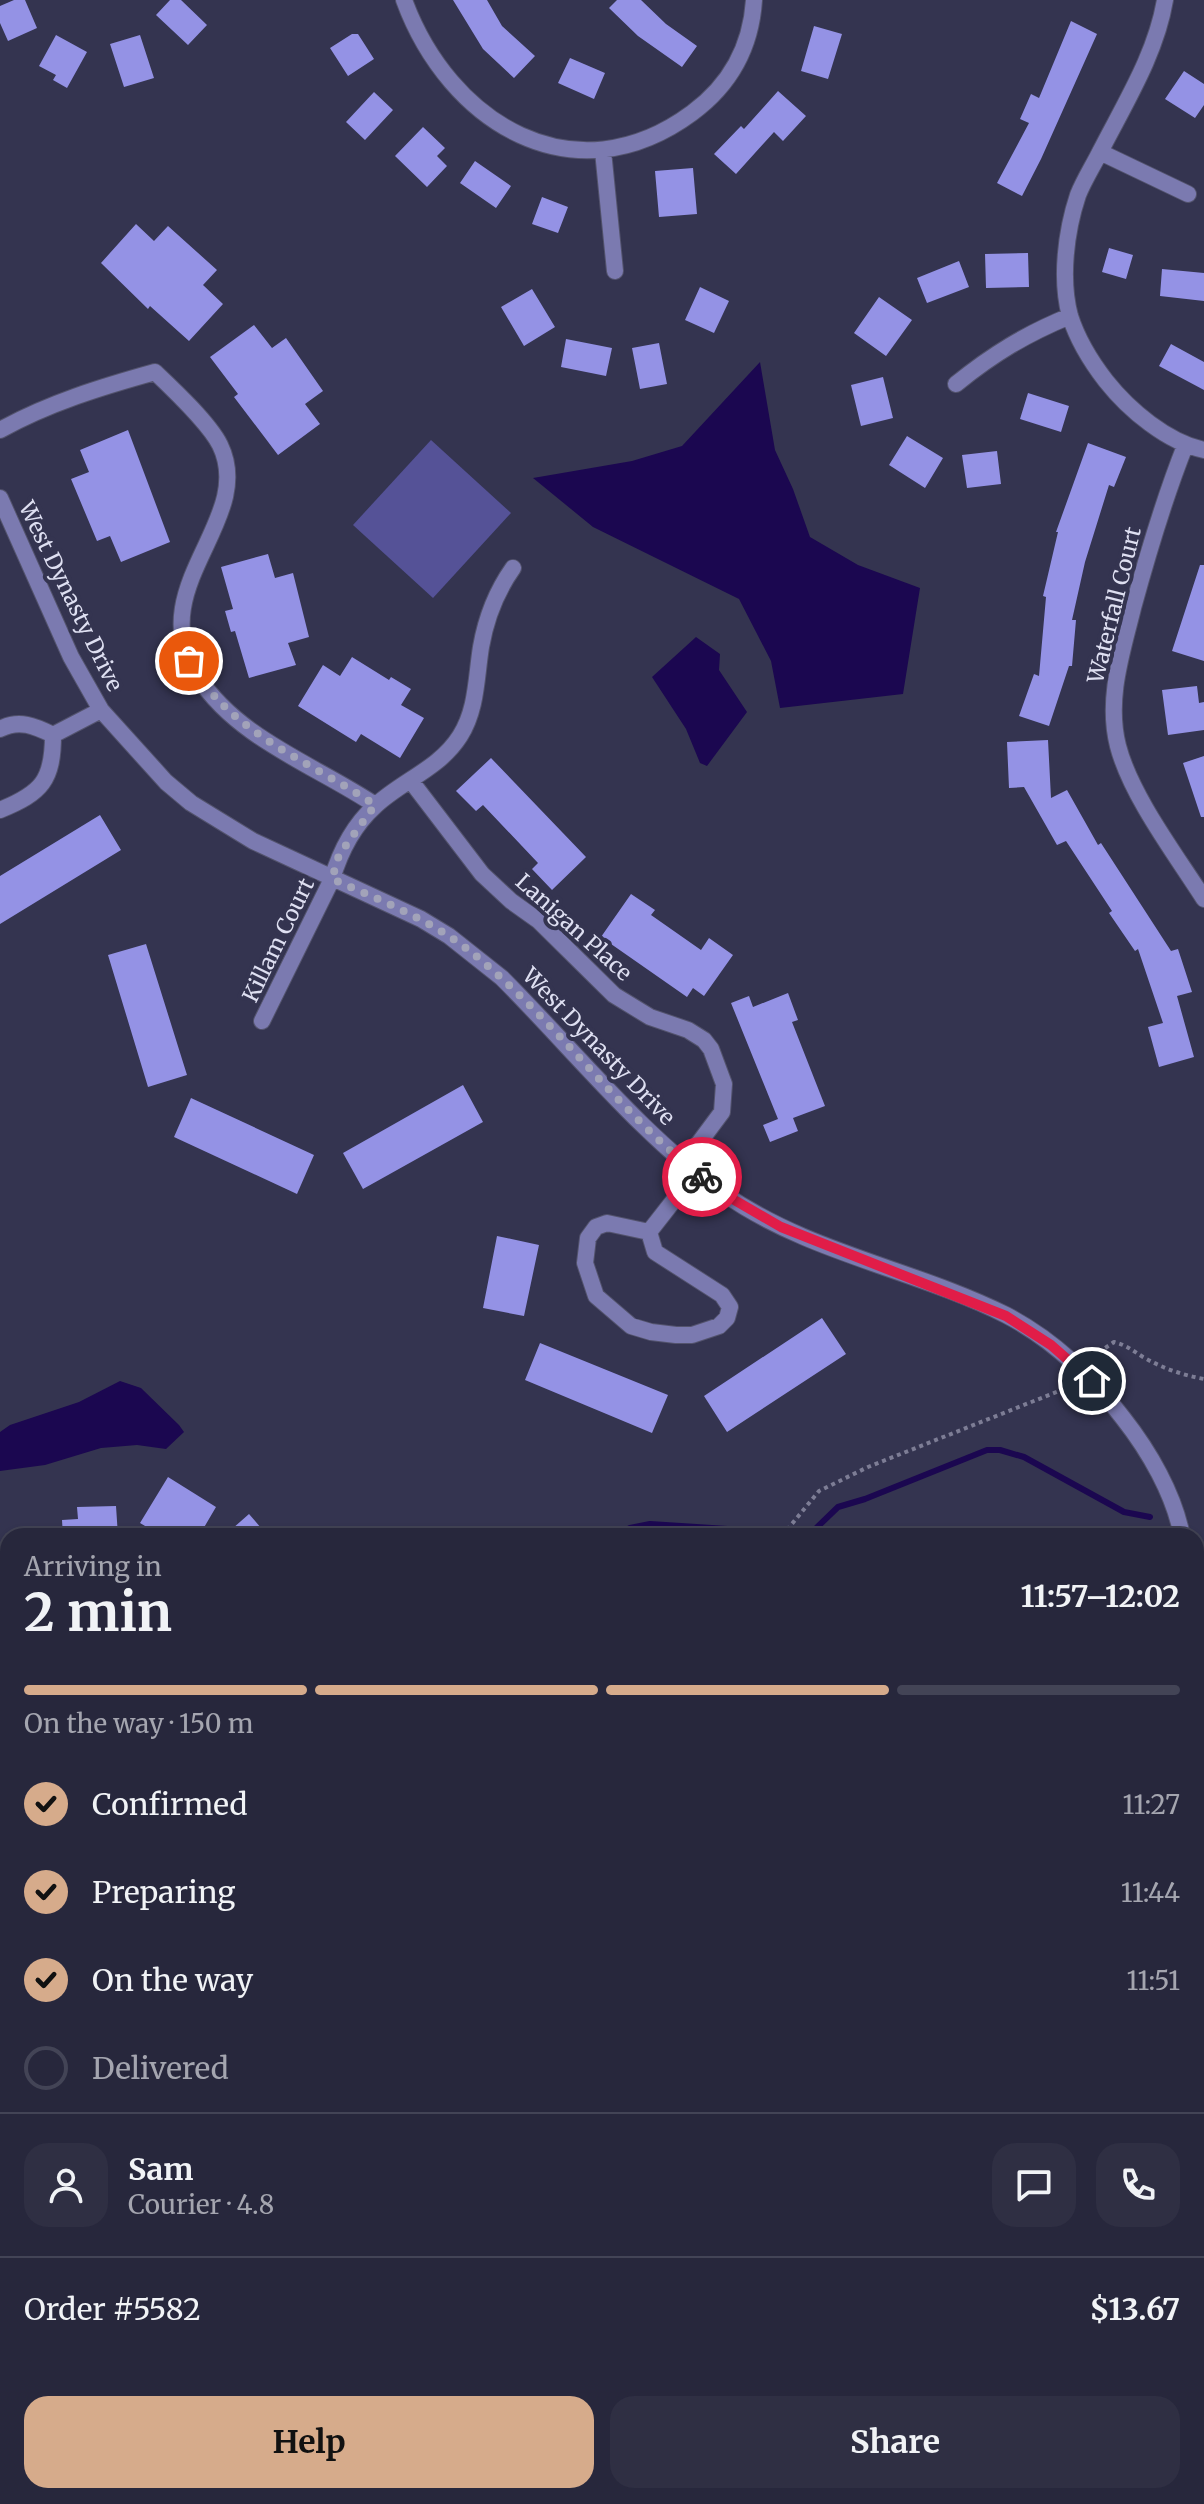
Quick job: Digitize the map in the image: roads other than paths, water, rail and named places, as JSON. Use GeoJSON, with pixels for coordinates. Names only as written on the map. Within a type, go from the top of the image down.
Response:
{"type":"FeatureCollection","features":[{"type":"Feature","properties":{"kind":"street"},"geometry":{"type":"LineString","coordinates":[[404,0],[413,25],[435,63],[475,107],[497,123],[535,140],[576,150],[603,151],[666,129],[697,109],[714,93],[739,61],[753,21],[754,0]]}},
{"type":"Feature","properties":{"kind":"street"},"geometry":{"type":"LineString","coordinates":[[1165,0],[1150,50],[1079,194],[1066,258],[1070,316],[1092,360],[1119,397],[1185,446],[1204,450]]}},
{"type":"Feature","properties":{"kind":"street"},"geometry":{"type":"LineString","coordinates":[[603,151],[615,271]]}},
{"type":"Feature","properties":{"kind":"street"},"geometry":{"type":"LineString","coordinates":[[1100,152],[1188,194]]}},
{"type":"Feature","properties":{"kind":"street"},"geometry":{"type":"LineString","coordinates":[[956,384],[990,356],[1042,327],[1070,316]]}},
{"type":"Feature","properties":{"kind":"street"},"geometry":{"type":"LineString","coordinates":[[0,430],[71,398],[155,372],[178,394],[220,443],[228,469],[226,495],[189,579],[182,609],[183,641],[189,661],[199,679],[229,711],[276,748],[375,805],[431,768],[448,752],[468,722],[485,625],[493,602],[513,568]]}},
{"type":"Feature","properties":{"kind":"street","name":"Waterfall Court"},"geometry":{"type":"LineString","coordinates":[[1185,446],[1154,532],[1124,644],[1113,701],[1118,745],[1127,772],[1204,899]]}},
{"type":"Feature","properties":{"kind":"street","name":"West Dynasty Drive"},"geometry":{"type":"LineString","coordinates":[[0,498],[65,645],[101,710],[166,782],[191,803],[253,841],[421,919],[474,954],[502,978],[690,1168],[724,1194],[781,1227],[977,1302],[1006,1316],[1051,1345],[1105,1393],[1135,1433],[1167,1491],[1179,1528]]}},
{"type":"Feature","properties":{"kind":"street"},"geometry":{"type":"LineString","coordinates":[[53,735],[101,710]]}},
{"type":"Feature","properties":{"kind":"street"},"geometry":{"type":"LineString","coordinates":[[0,729],[10,724],[29,724],[53,735]]}},
{"type":"Feature","properties":{"kind":"street"},"geometry":{"type":"LineString","coordinates":[[0,810],[40,788],[53,760],[53,735]]}},
{"type":"Feature","properties":{"kind":"street","name":"Lanigan Place"},"geometry":{"type":"LineString","coordinates":[[411,781],[482,874],[511,901],[539,921],[614,995],[650,1017],[688,1030],[704,1040],[719,1067],[724,1084],[722,1112],[649,1232]]}},
{"type":"Feature","properties":{"kind":"street","name":"Killam Court"},"geometry":{"type":"LineString","coordinates":[[262,1021],[332,879],[339,855],[375,805]]}},
{"type":"Feature","properties":{"kind":"street"},"geometry":{"type":"LineString","coordinates":[[607,1223],[649,1232],[655,1252],[722,1295],[730,1307],[727,1318],[719,1326],[692,1335],[651,1332],[631,1326],[596,1296],[585,1263],[588,1238],[596,1227],[607,1223]]}},
{"type":"Feature","properties":{"kind":"waterway"},"geometry":{"type":"LineString","coordinates":[[816,1528],[838,1507],[987,1450],[1000,1450],[1024,1457],[1124,1512],[1150,1517]]}},
{"type":"Feature","properties":{"kind":"waterway"},"geometry":{"type":"LineString","coordinates":[[630,1528],[650,1524],[712,1528]]}}]}
